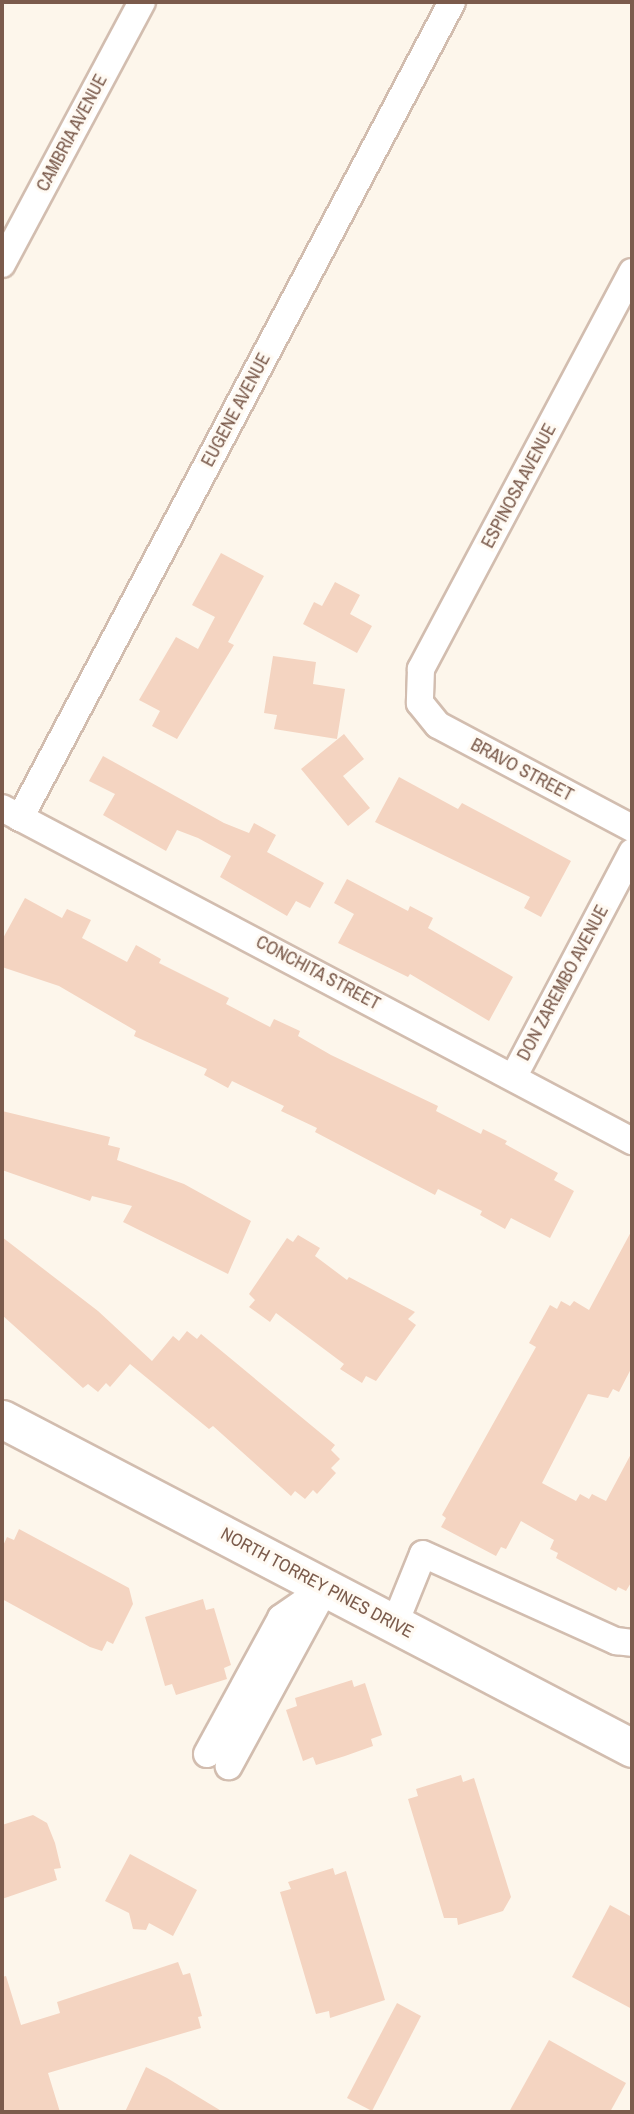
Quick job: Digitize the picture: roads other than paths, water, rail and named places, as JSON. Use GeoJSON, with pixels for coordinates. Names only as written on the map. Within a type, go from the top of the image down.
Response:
{"type":"FeatureCollection","features":[{"type":"Feature","properties":{"kind":"main road","name":"NORTH TORREY PINES DRIVE"},"geometry":{"type":"LineString","coordinates":[[2,1419],[632,1748]]}},
{"type":"Feature","properties":{"kind":"street","name":"CAMBRIA AVENUE"},"geometry":{"type":"LineString","coordinates":[[2,264],[142,2]]}},
{"type":"Feature","properties":{"kind":"street","name":"EUGENE AVENUE"},"geometry":{"type":"LineString","coordinates":[[11,813],[452,2]]}},
{"type":"Feature","properties":{"kind":"street","name":"ESPINOSA AVENUE"},"geometry":{"type":"LineString","coordinates":[[419,703],[421,669],[632,272]]}},
{"type":"Feature","properties":{"kind":"street","name":"BRAVO STREET"},"geometry":{"type":"LineString","coordinates":[[419,703],[438,725],[632,828]]}},
{"type":"Feature","properties":{"kind":"street","name":"CONCHITA STREET"},"geometry":{"type":"LineString","coordinates":[[11,813],[514,1076],[632,1141]]}},
{"type":"Feature","properties":{"kind":"street","name":"DON ZAREMBO AVENUE"},"geometry":{"type":"LineString","coordinates":[[514,1076],[632,852]]}},
{"type":"Feature","properties":{"kind":"street"},"geometry":{"type":"LineString","coordinates":[[395,1623],[423,1554],[615,1640],[632,1643]]}},
{"type":"Feature","properties":{"kind":"street"},"geometry":{"type":"LineString","coordinates":[[218,1760],[326,1587]]}}]}
